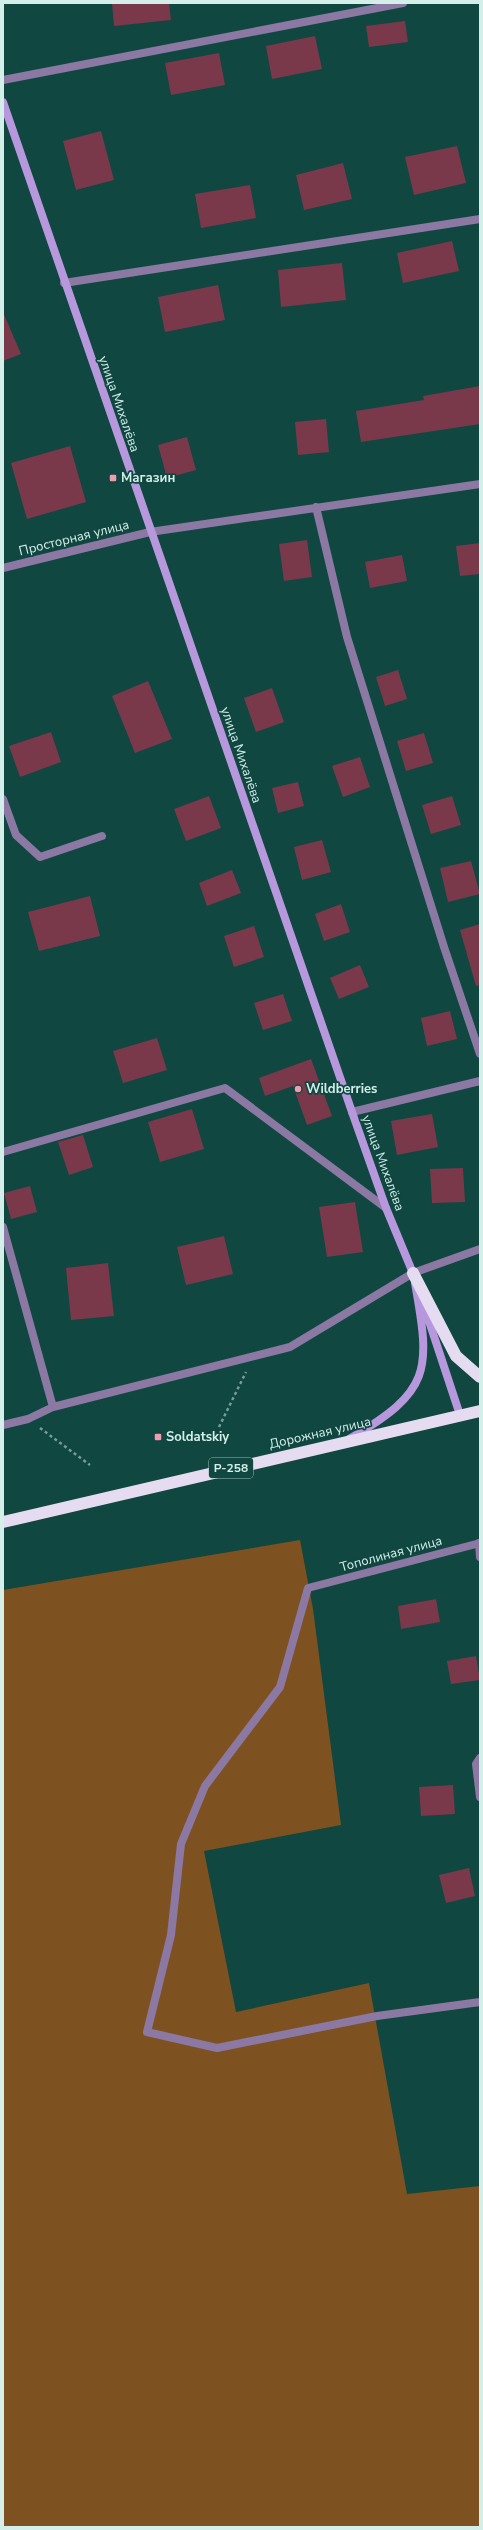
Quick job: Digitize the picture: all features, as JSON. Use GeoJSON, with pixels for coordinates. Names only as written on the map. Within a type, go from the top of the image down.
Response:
{"type":"FeatureCollection","features":[{"type":"Feature","properties":{"kind":"highway"},"geometry":{"type":"LineString","coordinates":[[413,1273],[456,1356],[480,1377]]}},
{"type":"Feature","properties":{"kind":"highway","name":"Дорожная улица"},"geometry":{"type":"LineString","coordinates":[[3,1522],[480,1411]]}},
{"type":"Feature","properties":{"kind":"street"},"geometry":{"type":"LineString","coordinates":[[3,80],[403,3]]}},
{"type":"Feature","properties":{"kind":"street","name":"улица Михалёва"},"geometry":{"type":"LineString","coordinates":[[3,102],[150,532],[386,1208],[413,1273],[460,1415]]}},
{"type":"Feature","properties":{"kind":"street"},"geometry":{"type":"LineString","coordinates":[[64,283],[480,219]]}},
{"type":"Feature","properties":{"kind":"street","name":"Просторная улица"},"geometry":{"type":"LineString","coordinates":[[3,568],[150,532],[480,484]]}},
{"type":"Feature","properties":{"kind":"street"},"geometry":{"type":"LineString","coordinates":[[316,507],[347,637],[444,947],[480,1054]]}},
{"type":"Feature","properties":{"kind":"street"},"geometry":{"type":"LineString","coordinates":[[3,799],[16,835],[40,857],[102,836]]}},
{"type":"Feature","properties":{"kind":"street"},"geometry":{"type":"LineString","coordinates":[[352,1112],[480,1081]]}},
{"type":"Feature","properties":{"kind":"street"},"geometry":{"type":"LineString","coordinates":[[3,1152],[225,1088],[386,1208]]}},
{"type":"Feature","properties":{"kind":"street"},"geometry":{"type":"LineString","coordinates":[[3,1227],[53,1407]]}},
{"type":"Feature","properties":{"kind":"street"},"geometry":{"type":"LineString","coordinates":[[3,1425],[28,1419],[53,1407],[290,1347],[413,1273],[480,1249]]}},
{"type":"Feature","properties":{"kind":"street"},"geometry":{"type":"LineString","coordinates":[[344,1442],[396,1408],[415,1388],[424,1362],[424,1333],[413,1273]]}},
{"type":"Feature","properties":{"kind":"street"},"geometry":{"type":"LineString","coordinates":[[479,1543],[480,1557]]}},
{"type":"Feature","properties":{"kind":"street","name":"Тополиная улица"},"geometry":{"type":"LineString","coordinates":[[479,1543],[308,1588],[280,1687],[205,1786],[181,1844],[171,1935],[147,2032],[217,2048],[377,2016],[480,2002]]}},
{"type":"Feature","properties":{"kind":"street"},"geometry":{"type":"LineString","coordinates":[[479,1762],[480,1796]]}},
{"type":"Feature","properties":{"kind":"path"},"geometry":{"type":"LineString","coordinates":[[219,1427],[254,1357]]}},
{"type":"Feature","properties":{"kind":"path"},"geometry":{"type":"LineString","coordinates":[[28,1419],[90,1465]]}},
{"type":"Feature","properties":{"kind":"shaded area"},"geometry":{"type":"Polygon","coordinates":[[[300,1540],[313,1609],[341,1825],[204,1851],[236,2012],[369,1983],[407,2194],[480,2186],[480,2527],[3,2527],[3,1590],[300,1540]]]}},
{"type":"Feature","properties":{"kind":"building"},"geometry":{"type":"Polygon","coordinates":[[[112,3],[169,3],[171,20],[114,26],[112,3]]]}},
{"type":"Feature","properties":{"kind":"building"},"geometry":{"type":"Polygon","coordinates":[[[405,21],[408,42],[369,47],[366,26],[405,21]]]}},
{"type":"Feature","properties":{"kind":"building"},"geometry":{"type":"Polygon","coordinates":[[[315,36],[322,69],[272,79],[266,46],[315,36]]]}},
{"type":"Feature","properties":{"kind":"building"},"geometry":{"type":"Polygon","coordinates":[[[219,53],[225,85],[171,95],[165,63],[219,53]]]}},
{"type":"Feature","properties":{"kind":"building"},"geometry":{"type":"Polygon","coordinates":[[[101,131],[114,180],[76,190],[63,141],[101,131]]]}},
{"type":"Feature","properties":{"kind":"building"},"geometry":{"type":"Polygon","coordinates":[[[457,146],[466,183],[414,195],[405,157],[457,146]]]}},
{"type":"Feature","properties":{"kind":"building"},"geometry":{"type":"Polygon","coordinates":[[[343,163],[352,199],[304,210],[296,175],[343,163]]]}},
{"type":"Feature","properties":{"kind":"building"},"geometry":{"type":"Polygon","coordinates":[[[250,185],[256,218],[201,228],[195,194],[250,185]]]}},
{"type":"Feature","properties":{"kind":"building"},"geometry":{"type":"Polygon","coordinates":[[[452,241],[459,271],[403,283],[397,253],[452,241]]]}},
{"type":"Feature","properties":{"kind":"building"},"geometry":{"type":"Polygon","coordinates":[[[342,263],[346,300],[281,307],[278,270],[342,263]]]}},
{"type":"Feature","properties":{"kind":"building"},"geometry":{"type":"Polygon","coordinates":[[[218,285],[225,320],[165,332],[158,297],[218,285]]]}},
{"type":"Feature","properties":{"kind":"building"},"geometry":{"type":"Polygon","coordinates":[[[3,312],[21,354],[3,361],[3,312]]]}},
{"type":"Feature","properties":{"kind":"building"},"geometry":{"type":"Polygon","coordinates":[[[480,386],[480,424],[361,442],[356,411],[424,400],[423,396],[480,386]]]}},
{"type":"Feature","properties":{"kind":"building"},"geometry":{"type":"Polygon","coordinates":[[[326,419],[329,452],[298,455],[295,422],[326,419]]]}},
{"type":"Feature","properties":{"kind":"building"},"geometry":{"type":"Polygon","coordinates":[[[187,437],[196,470],[167,478],[158,445],[187,437]]]}},
{"type":"Feature","properties":{"kind":"building"},"geometry":{"type":"Polygon","coordinates":[[[70,446],[86,502],[27,519],[11,463],[70,446]]]}},
{"type":"Feature","properties":{"kind":"building"},"geometry":{"type":"Polygon","coordinates":[[[307,540],[312,577],[284,581],[279,544],[307,540]]]}},
{"type":"Feature","properties":{"kind":"building"},"geometry":{"type":"Polygon","coordinates":[[[480,543],[480,574],[460,576],[456,546],[480,543]]]}},
{"type":"Feature","properties":{"kind":"building"},"geometry":{"type":"Polygon","coordinates":[[[402,555],[407,581],[370,588],[365,562],[402,555]]]}},
{"type":"Feature","properties":{"kind":"building"},"geometry":{"type":"Polygon","coordinates":[[[398,670],[407,699],[385,706],[376,677],[398,670]]]}},
{"type":"Feature","properties":{"kind":"building"},"geometry":{"type":"Polygon","coordinates":[[[148,681],[172,739],[135,753],[112,696],[148,681]]]}},
{"type":"Feature","properties":{"kind":"building"},"geometry":{"type":"Polygon","coordinates":[[[272,688],[284,722],[256,732],[244,698],[272,688]]]}},
{"type":"Feature","properties":{"kind":"building"},"geometry":{"type":"Polygon","coordinates":[[[51,732],[61,762],[20,777],[9,746],[51,732]]]}},
{"type":"Feature","properties":{"kind":"building"},"geometry":{"type":"Polygon","coordinates":[[[424,733],[433,763],[406,771],[397,741],[424,733]]]}},
{"type":"Feature","properties":{"kind":"building"},"geometry":{"type":"Polygon","coordinates":[[[360,757],[370,787],[343,797],[332,766],[360,757]]]}},
{"type":"Feature","properties":{"kind":"building"},"geometry":{"type":"Polygon","coordinates":[[[298,782],[304,806],[278,813],[272,788],[298,782]]]}},
{"type":"Feature","properties":{"kind":"building"},"geometry":{"type":"Polygon","coordinates":[[[209,796],[221,828],[186,841],[174,809],[209,796]]]}},
{"type":"Feature","properties":{"kind":"building"},"geometry":{"type":"Polygon","coordinates":[[[452,796],[461,825],[431,834],[422,805],[452,796]]]}},
{"type":"Feature","properties":{"kind":"building"},"geometry":{"type":"Polygon","coordinates":[[[322,840],[331,872],[302,880],[294,847],[322,840]]]}},
{"type":"Feature","properties":{"kind":"building"},"geometry":{"type":"Polygon","coordinates":[[[471,861],[480,894],[448,902],[440,868],[471,861]]]}},
{"type":"Feature","properties":{"kind":"building"},"geometry":{"type":"Polygon","coordinates":[[[232,870],[241,893],[207,906],[199,883],[232,870]]]}},
{"type":"Feature","properties":{"kind":"building"},"geometry":{"type":"Polygon","coordinates":[[[90,896],[100,936],[39,951],[28,912],[90,896]]]}},
{"type":"Feature","properties":{"kind":"building"},"geometry":{"type":"Polygon","coordinates":[[[341,904],[350,932],[324,941],[315,914],[341,904]]]}},
{"type":"Feature","properties":{"kind":"building"},"geometry":{"type":"Polygon","coordinates":[[[480,924],[480,985],[476,986],[460,930],[480,924]]]}},
{"type":"Feature","properties":{"kind":"building"},"geometry":{"type":"Polygon","coordinates":[[[254,926],[264,957],[234,967],[224,936],[254,926]]]}},
{"type":"Feature","properties":{"kind":"building"},"geometry":{"type":"Polygon","coordinates":[[[360,965],[369,987],[339,999],[330,978],[360,965]]]}},
{"type":"Feature","properties":{"kind":"building"},"geometry":{"type":"Polygon","coordinates":[[[283,994],[292,1021],[263,1030],[254,1003],[283,994]]]}},
{"type":"Feature","properties":{"kind":"building"},"geometry":{"type":"Polygon","coordinates":[[[450,1011],[457,1039],[427,1046],[421,1018],[450,1011]]]}},
{"type":"Feature","properties":{"kind":"building"},"geometry":{"type":"Polygon","coordinates":[[[157,1038],[167,1070],[123,1083],[113,1051],[157,1038]]]}},
{"type":"Feature","properties":{"kind":"building"},"geometry":{"type":"Polygon","coordinates":[[[311,1059],[332,1116],[307,1125],[293,1086],[265,1096],[259,1078],[311,1059]]]}},
{"type":"Feature","properties":{"kind":"building"},"geometry":{"type":"Polygon","coordinates":[[[192,1109],[204,1149],[160,1162],[148,1122],[192,1109]]]}},
{"type":"Feature","properties":{"kind":"building"},"geometry":{"type":"Polygon","coordinates":[[[432,1114],[438,1147],[397,1155],[391,1121],[432,1114]]]}},
{"type":"Feature","properties":{"kind":"building"},"geometry":{"type":"Polygon","coordinates":[[[83,1135],[93,1167],[69,1175],[58,1142],[83,1135]]]}},
{"type":"Feature","properties":{"kind":"building"},"geometry":{"type":"Polygon","coordinates":[[[463,1168],[465,1202],[432,1203],[430,1169],[463,1168]]]}},
{"type":"Feature","properties":{"kind":"building"},"geometry":{"type":"Polygon","coordinates":[[[30,1186],[37,1212],[11,1219],[4,1193],[30,1186]]]}},
{"type":"Feature","properties":{"kind":"building"},"geometry":{"type":"Polygon","coordinates":[[[355,1202],[363,1252],[327,1257],[319,1207],[355,1202]]]}},
{"type":"Feature","properties":{"kind":"building"},"geometry":{"type":"Polygon","coordinates":[[[224,1236],[233,1274],[186,1285],[177,1247],[224,1236]]]}},
{"type":"Feature","properties":{"kind":"building"},"geometry":{"type":"Polygon","coordinates":[[[108,1263],[114,1316],[71,1320],[66,1268],[108,1263]]]}},
{"type":"Feature","properties":{"kind":"building"},"geometry":{"type":"Polygon","coordinates":[[[436,1599],[440,1622],[401,1629],[398,1606],[436,1599]]]}},
{"type":"Feature","properties":{"kind":"building"},"geometry":{"type":"Polygon","coordinates":[[[476,1656],[480,1680],[451,1684],[447,1661],[476,1656]]]}},
{"type":"Feature","properties":{"kind":"building"},"geometry":{"type":"Polygon","coordinates":[[[453,1785],[455,1814],[421,1816],[419,1787],[453,1785]]]}},
{"type":"Feature","properties":{"kind":"building"},"geometry":{"type":"Polygon","coordinates":[[[469,1868],[475,1896],[446,1903],[439,1875],[469,1868]]]}},
{"type":"Feature","properties":{"kind":"place","name":"Магазин"},"geometry":{"type":"Point","coordinates":[113,478]}},
{"type":"Feature","properties":{"kind":"place","name":"Wildberries"},"geometry":{"type":"Point","coordinates":[298,1089]}},
{"type":"Feature","properties":{"kind":"place","name":"Soldatskiy"},"geometry":{"type":"Point","coordinates":[158,1437]}}]}
